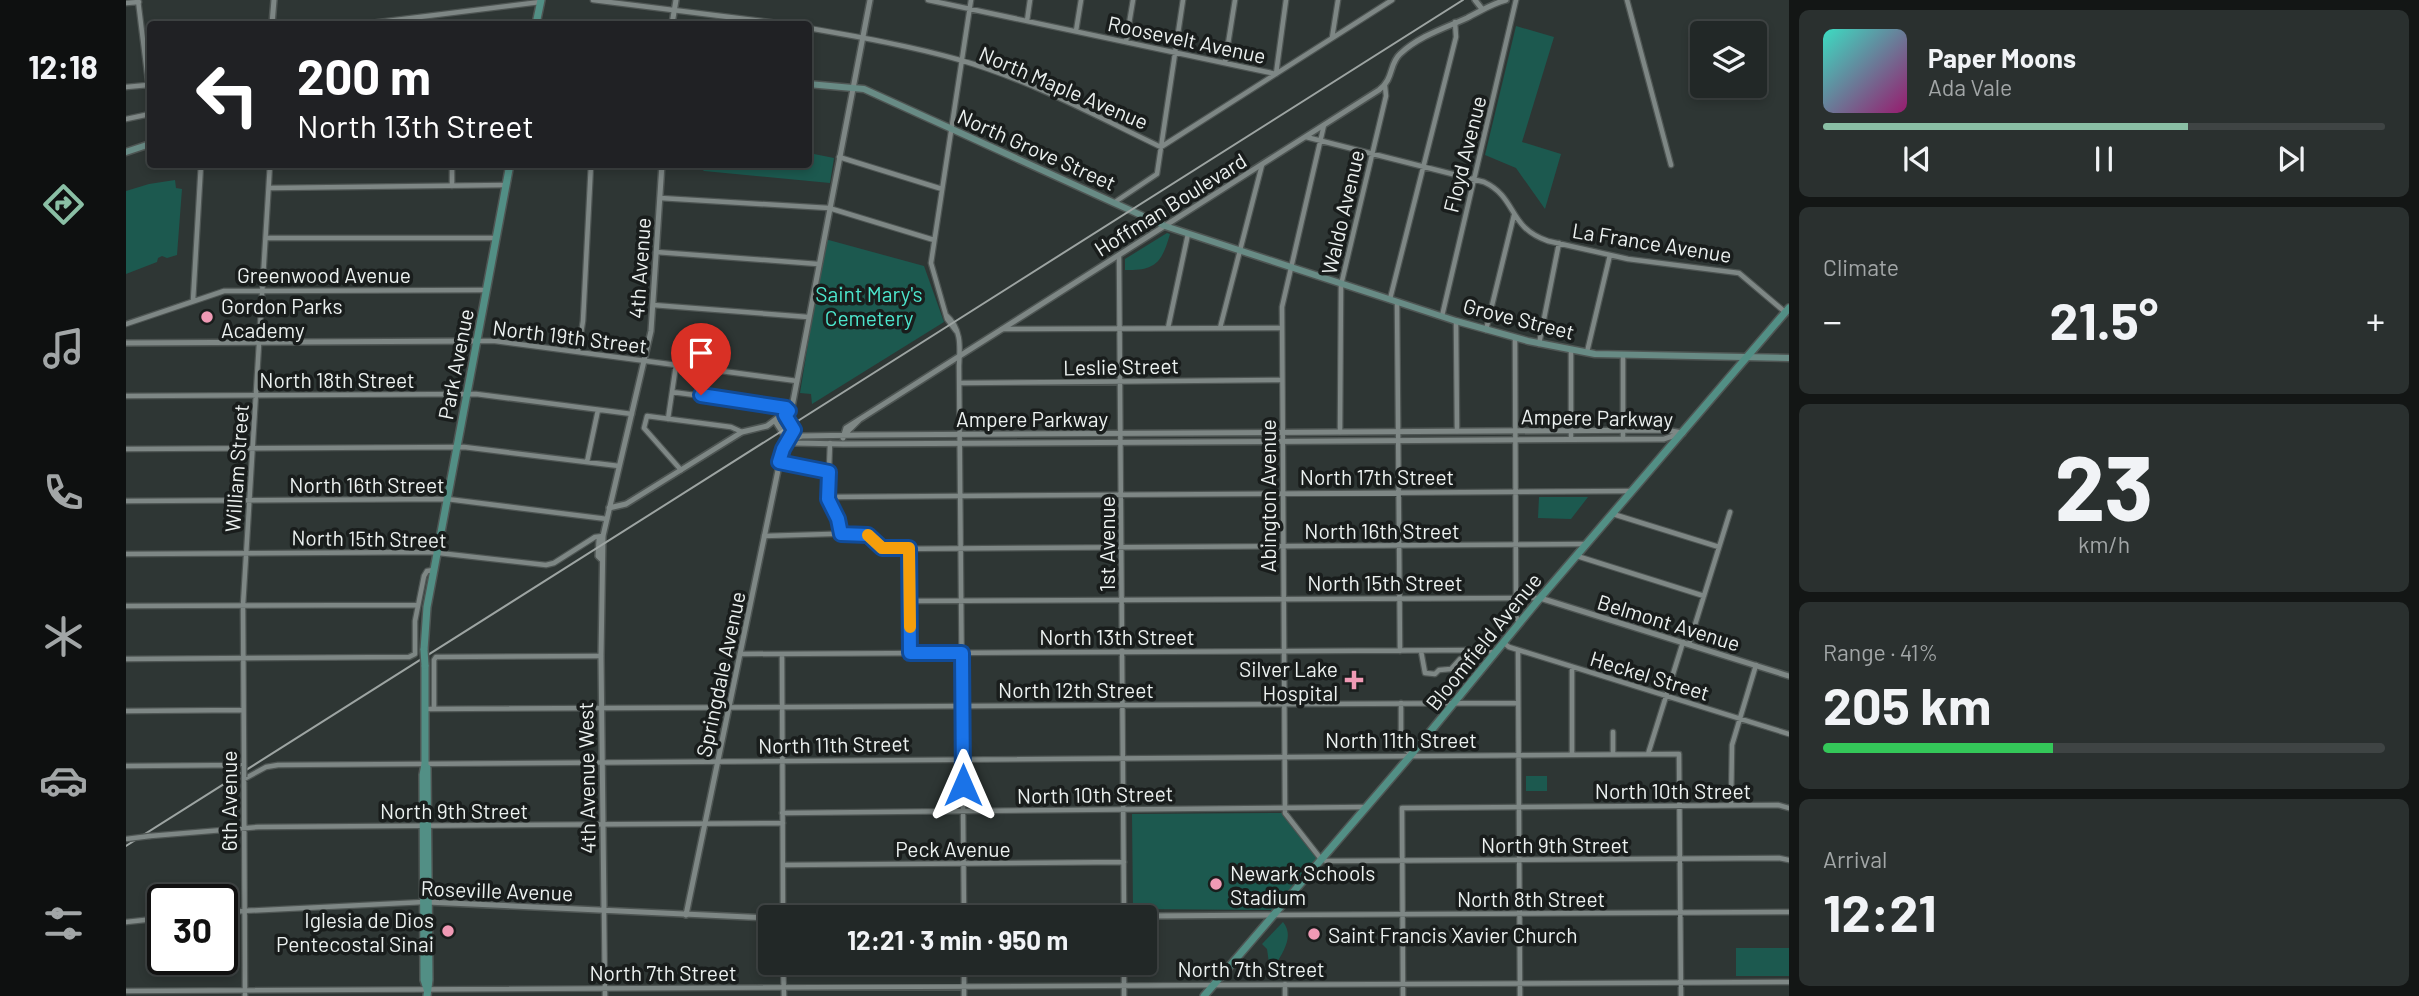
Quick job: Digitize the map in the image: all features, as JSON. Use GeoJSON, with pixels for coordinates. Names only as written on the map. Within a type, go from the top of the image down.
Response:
{"type":"FeatureCollection","features":[{"type":"Feature","properties":{"kind":"main road"},"geometry":{"type":"LineString","coordinates":[[537,21],[541,1]]}},
{"type":"Feature","properties":{"kind":"main road","name":"North Grove Street"},"geometry":{"type":"LineString","coordinates":[[812,84],[864,89],[1165,226],[1251,255]]}},
{"type":"Feature","properties":{"kind":"main road"},"geometry":{"type":"LineString","coordinates":[[126,152],[147,145]]}},
{"type":"Feature","properties":{"kind":"main road","name":"Park Avenue"},"geometry":{"type":"LineString","coordinates":[[427,992],[424,980],[428,775],[425,764],[429,709],[424,650],[425,623],[509,168]]}},
{"type":"Feature","properties":{"kind":"main road","name":"Grove Street"},"geometry":{"type":"LineString","coordinates":[[1251,255],[1486,330],[1570,350],[1623,356],[1789,358]]}},
{"type":"Feature","properties":{"kind":"main road","name":"Bloomfield Avenue"},"geometry":{"type":"LineString","coordinates":[[1205,996],[1787,310]]}},
{"type":"Feature","properties":{"kind":"street"},"geometry":{"type":"LineString","coordinates":[[272,21],[274,0]]}},
{"type":"Feature","properties":{"kind":"street"},"geometry":{"type":"LineString","coordinates":[[593,0],[761,21]]}},
{"type":"Feature","properties":{"kind":"street"},"geometry":{"type":"LineString","coordinates":[[672,21],[676,0]]}},
{"type":"Feature","properties":{"kind":"street"},"geometry":{"type":"LineString","coordinates":[[609,508],[626,505],[742,432],[760,429],[775,421],[787,413],[792,405],[870,0]]}},
{"type":"Feature","properties":{"kind":"street","name":"Roosevelt Avenue"},"geometry":{"type":"LineString","coordinates":[[928,0],[1276,74]]}},
{"type":"Feature","properties":{"kind":"street"},"geometry":{"type":"LineString","coordinates":[[964,905],[961,343],[950,317],[946,315],[931,266],[971,0]]}},
{"type":"Feature","properties":{"kind":"street"},"geometry":{"type":"LineString","coordinates":[[1027,21],[1030,0]]}},
{"type":"Feature","properties":{"kind":"street"},"geometry":{"type":"LineString","coordinates":[[1076,32],[1081,0]]}},
{"type":"Feature","properties":{"kind":"street"},"geometry":{"type":"LineString","coordinates":[[1126,42],[1133,0]]}},
{"type":"Feature","properties":{"kind":"street"},"geometry":{"type":"LineString","coordinates":[[1115,202],[1157,176],[1183,0]]}},
{"type":"Feature","properties":{"kind":"street"},"geometry":{"type":"LineString","coordinates":[[1225,63],[1235,0]]}},
{"type":"Feature","properties":{"kind":"street"},"geometry":{"type":"LineString","coordinates":[[1276,74],[1286,0]]}},
{"type":"Feature","properties":{"kind":"street"},"geometry":{"type":"LineString","coordinates":[[1331,39],[1338,0]]}},
{"type":"Feature","properties":{"kind":"street","name":"North Maple Avenue"},"geometry":{"type":"LineString","coordinates":[[812,30],[961,60],[1019,81],[1161,147],[1392,0]]}},
{"type":"Feature","properties":{"kind":"street"},"geometry":{"type":"LineString","coordinates":[[1475,0],[1482,9]]}},
{"type":"Feature","properties":{"kind":"street"},"geometry":{"type":"LineString","coordinates":[[1385,86],[1402,52],[1442,27],[1506,0]]}},
{"type":"Feature","properties":{"kind":"street","name":"Floyd Avenue"},"geometry":{"type":"LineString","coordinates":[[1442,316],[1516,0]]}},
{"type":"Feature","properties":{"kind":"street"},"geometry":{"type":"LineString","coordinates":[[1627,0],[1671,165]]}},
{"type":"Feature","properties":{"kind":"street"},"geometry":{"type":"LineString","coordinates":[[126,3],[139,1],[147,52]]}},
{"type":"Feature","properties":{"kind":"street"},"geometry":{"type":"LineString","coordinates":[[386,21],[541,1]]}},
{"type":"Feature","properties":{"kind":"street"},"geometry":{"type":"LineString","coordinates":[[1390,300],[1456,37],[1455,22]]}},
{"type":"Feature","properties":{"kind":"street"},"geometry":{"type":"LineString","coordinates":[[126,87],[147,85]]}},
{"type":"Feature","properties":{"kind":"street","name":"Hoffman Boulevard"},"geometry":{"type":"LineString","coordinates":[[843,436],[845,428],[1385,86]]}},
{"type":"Feature","properties":{"kind":"street","name":"Waldo Avenue"},"geometry":{"type":"LineString","coordinates":[[1340,432],[1341,285],[1387,94],[1385,86]]}},
{"type":"Feature","properties":{"kind":"street"},"geometry":{"type":"LineString","coordinates":[[126,119],[147,115]]}},
{"type":"Feature","properties":{"kind":"street","name":"Abington Avenue"},"geometry":{"type":"LineString","coordinates":[[1284,808],[1282,307],[1324,125]]}},
{"type":"Feature","properties":{"kind":"street","name":"La France Avenue"},"geometry":{"type":"LineString","coordinates":[[1306,136],[1474,179],[1500,191],[1523,227],[1537,237],[1640,261],[1739,272],[1787,310]]}},
{"type":"Feature","properties":{"kind":"street"},"geometry":{"type":"LineString","coordinates":[[839,157],[942,189]]}},
{"type":"Feature","properties":{"kind":"street"},"geometry":{"type":"LineString","coordinates":[[1220,328],[1262,165]]}},
{"type":"Feature","properties":{"kind":"street"},"geometry":{"type":"LineString","coordinates":[[193,301],[201,168]]}},
{"type":"Feature","properties":{"kind":"street","name":"William Street"},"geometry":{"type":"LineString","coordinates":[[243,606],[270,168]]}},
{"type":"Feature","properties":{"kind":"street"},"geometry":{"type":"LineString","coordinates":[[452,168],[452,186]]}},
{"type":"Feature","properties":{"kind":"street"},"geometry":{"type":"LineString","coordinates":[[578,352],[583,321],[591,168]]}},
{"type":"Feature","properties":{"kind":"street","name":"4th Avenue"},"geometry":{"type":"LineString","coordinates":[[601,559],[609,508],[651,331],[662,168]]}},
{"type":"Feature","properties":{"kind":"street"},"geometry":{"type":"LineString","coordinates":[[269,188],[506,185]]}},
{"type":"Feature","properties":{"kind":"street"},"geometry":{"type":"LineString","coordinates":[[660,198],[829,208],[934,240]]}},
{"type":"Feature","properties":{"kind":"street"},"geometry":{"type":"LineString","coordinates":[[1486,330],[1514,215]]}},
{"type":"Feature","properties":{"kind":"street"},"geometry":{"type":"LineString","coordinates":[[1168,328],[1188,234]]}},
{"type":"Feature","properties":{"kind":"street"},"geometry":{"type":"LineString","coordinates":[[267,238],[496,238]]}},
{"type":"Feature","properties":{"kind":"street"},"geometry":{"type":"LineString","coordinates":[[1539,344],[1559,243]]}},
{"type":"Feature","properties":{"kind":"street"},"geometry":{"type":"LineString","coordinates":[[656,252],[818,264]]}},
{"type":"Feature","properties":{"kind":"street","name":"1st Avenue"},"geometry":{"type":"LineString","coordinates":[[1119,255],[1124,905]]}},
{"type":"Feature","properties":{"kind":"street"},"geometry":{"type":"LineString","coordinates":[[1587,353],[1610,255]]}},
{"type":"Feature","properties":{"kind":"street","name":"Greenwood Avenue"},"geometry":{"type":"LineString","coordinates":[[126,324],[224,291],[487,290]]}},
{"type":"Feature","properties":{"kind":"street"},"geometry":{"type":"LineString","coordinates":[[1397,302],[1400,651]]}},
{"type":"Feature","properties":{"kind":"street"},"geometry":{"type":"LineString","coordinates":[[653,305],[808,317]]}},
{"type":"Feature","properties":{"kind":"street"},"geometry":{"type":"LineString","coordinates":[[1456,321],[1457,431]]}},
{"type":"Feature","properties":{"kind":"street"},"geometry":{"type":"LineString","coordinates":[[1002,329],[1282,328]]}},
{"type":"Feature","properties":{"kind":"street"},"geometry":{"type":"LineString","coordinates":[[1515,338],[1516,616],[1519,624]]}},
{"type":"Feature","properties":{"kind":"street","name":"North 19th Street"},"geometry":{"type":"LineString","coordinates":[[127,343],[495,341],[797,381]]}},
{"type":"Feature","properties":{"kind":"street"},"geometry":{"type":"LineString","coordinates":[[1570,350],[1571,439]]}},
{"type":"Feature","properties":{"kind":"street"},"geometry":{"type":"LineString","coordinates":[[1623,356],[1623,439]]}},
{"type":"Feature","properties":{"kind":"street"},"geometry":{"type":"LineString","coordinates":[[668,419],[676,365]]}},
{"type":"Feature","properties":{"kind":"street","name":"Leslie Street"},"geometry":{"type":"LineString","coordinates":[[960,383],[1282,380]]}},
{"type":"Feature","properties":{"kind":"street"},"geometry":{"type":"LineString","coordinates":[[672,391],[780,406],[787,413],[794,429],[802,436]]}},
{"type":"Feature","properties":{"kind":"street","name":"North 18th Street"},"geometry":{"type":"LineString","coordinates":[[126,396],[467,394],[632,414]]}},
{"type":"Feature","properties":{"kind":"street"},"geometry":{"type":"LineString","coordinates":[[587,462],[598,410]]}},
{"type":"Feature","properties":{"kind":"street"},"geometry":{"type":"LineString","coordinates":[[681,470],[644,428],[647,416],[732,427],[742,432]]}},
{"type":"Feature","properties":{"kind":"street","name":"Hoffman Boulevard"},"geometry":{"type":"LineString","coordinates":[[843,436],[861,418]]}},
{"type":"Feature","properties":{"kind":"street"},"geometry":{"type":"LineString","coordinates":[[775,421],[788,441]]}},
{"type":"Feature","properties":{"kind":"street"},"geometry":{"type":"LineString","coordinates":[[857,424],[862,435]]}},
{"type":"Feature","properties":{"kind":"street","name":"Springdale Avenue"},"geometry":{"type":"LineString","coordinates":[[685,915],[779,462],[794,429]]}},
{"type":"Feature","properties":{"kind":"street","name":"Ampere Parkway"},"geometry":{"type":"LineString","coordinates":[[788,441],[802,436],[960,434],[1571,430],[1665,430],[1683,433]]}},
{"type":"Feature","properties":{"kind":"street","name":"Ampere Parkway"},"geometry":{"type":"LineString","coordinates":[[788,441],[843,444],[1664,439],[1683,433]]}},
{"type":"Feature","properties":{"kind":"street"},"geometry":{"type":"LineString","coordinates":[[843,436],[843,444]]}},
{"type":"Feature","properties":{"kind":"street"},"geometry":{"type":"LineString","coordinates":[[830,443],[828,496],[841,534]]}},
{"type":"Feature","properties":{"kind":"street"},"geometry":{"type":"LineString","coordinates":[[126,449],[457,446],[619,467]]}},
{"type":"Feature","properties":{"kind":"street"},"geometry":{"type":"LineString","coordinates":[[779,462],[829,472]]}},
{"type":"Feature","properties":{"kind":"street","name":"North 17th Street"},"geometry":{"type":"LineString","coordinates":[[828,496],[1633,491]]}},
{"type":"Feature","properties":{"kind":"street","name":"North 16th Street"},"geometry":{"type":"LineString","coordinates":[[126,501],[447,499],[607,519]]}},
{"type":"Feature","properties":{"kind":"street"},"geometry":{"type":"LineString","coordinates":[[1648,754],[1666,696],[1704,596],[1730,512]]}},
{"type":"Feature","properties":{"kind":"street"},"geometry":{"type":"LineString","coordinates":[[1613,514],[1719,547]]}},
{"type":"Feature","properties":{"kind":"street","name":"North 16th Street"},"geometry":{"type":"LineString","coordinates":[[764,536],[868,535],[882,548],[1587,544]]}},
{"type":"Feature","properties":{"kind":"street","name":"North 15th Street"},"geometry":{"type":"LineString","coordinates":[[126,554],[438,552],[549,565],[595,537],[603,536]]}},
{"type":"Feature","properties":{"kind":"street"},"geometry":{"type":"LineString","coordinates":[[909,548],[910,653]]}},
{"type":"Feature","properties":{"kind":"street"},"geometry":{"type":"LineString","coordinates":[[1577,556],[1704,596]]}},
{"type":"Feature","properties":{"kind":"street","name":"4th Avenue West"},"geometry":{"type":"LineString","coordinates":[[601,559],[605,996]]}},
{"type":"Feature","properties":{"kind":"street","name":"Park Avenue"},"geometry":{"type":"LineString","coordinates":[[243,658],[409,657],[415,654],[415,621],[424,574],[434,570]]}},
{"type":"Feature","properties":{"kind":"street","name":"North 15th Street"},"geometry":{"type":"LineString","coordinates":[[910,601],[1540,598]]}},
{"type":"Feature","properties":{"kind":"street","name":"Belmont Avenue"},"geometry":{"type":"LineString","coordinates":[[1540,598],[1789,676]]}},
{"type":"Feature","properties":{"kind":"street"},"geometry":{"type":"LineString","coordinates":[[126,606],[418,605]]}},
{"type":"Feature","properties":{"kind":"street","name":"6th Avenue"},"geometry":{"type":"LineString","coordinates":[[243,606],[245,993]]}},
{"type":"Feature","properties":{"kind":"street","name":"Heckel Street"},"geometry":{"type":"LineString","coordinates":[[1503,643],[1518,650],[1789,734]]}},
{"type":"Feature","properties":{"kind":"street"},"geometry":{"type":"LineString","coordinates":[[1421,650],[1425,673],[1435,674],[1439,670],[1451,669],[1460,659],[1465,659],[1466,650]]}},
{"type":"Feature","properties":{"kind":"street","name":"North 13th Street"},"geometry":{"type":"LineString","coordinates":[[740,654],[1421,650],[1486,650],[1495,653]]}},
{"type":"Feature","properties":{"kind":"street"},"geometry":{"type":"LineString","coordinates":[[1518,650],[1520,996]]}},
{"type":"Feature","properties":{"kind":"street"},"geometry":{"type":"LineString","coordinates":[[782,654],[783,905]]}},
{"type":"Feature","properties":{"kind":"street"},"geometry":{"type":"LineString","coordinates":[[429,709],[436,657],[601,656]]}},
{"type":"Feature","properties":{"kind":"street"},"geometry":{"type":"LineString","coordinates":[[126,659],[243,658]]}},
{"type":"Feature","properties":{"kind":"street"},"geometry":{"type":"LineString","coordinates":[[1731,806],[1732,748],[1756,665]]}},
{"type":"Feature","properties":{"kind":"street"},"geometry":{"type":"LineString","coordinates":[[1572,667],[1572,754]]}},
{"type":"Feature","properties":{"kind":"street"},"geometry":{"type":"LineString","coordinates":[[1401,703],[1401,743],[1411,755]]}},
{"type":"Feature","properties":{"kind":"street","name":"North 12th Street"},"geometry":{"type":"LineString","coordinates":[[429,709],[1518,703]]}},
{"type":"Feature","properties":{"kind":"street"},"geometry":{"type":"LineString","coordinates":[[126,711],[243,710]]}},
{"type":"Feature","properties":{"kind":"street"},"geometry":{"type":"LineString","coordinates":[[1613,732],[1613,754]]}},
{"type":"Feature","properties":{"kind":"street","name":"North 11th Street"},"geometry":{"type":"LineString","coordinates":[[244,778],[275,765],[1679,754],[1680,806]]}},
{"type":"Feature","properties":{"kind":"street"},"geometry":{"type":"LineString","coordinates":[[126,766],[244,765]]}},
{"type":"Feature","properties":{"kind":"street","name":"North 10th Street"},"geometry":{"type":"LineString","coordinates":[[1402,861],[1402,808],[1776,805],[1789,808]]}},
{"type":"Feature","properties":{"kind":"street"},"geometry":{"type":"LineString","coordinates":[[1680,806],[1681,996]]}},
{"type":"Feature","properties":{"kind":"street","name":"North 10th Street"},"geometry":{"type":"LineString","coordinates":[[782,813],[1366,807]]}},
{"type":"Feature","properties":{"kind":"street"},"geometry":{"type":"LineString","coordinates":[[1284,808],[1321,859]]}},
{"type":"Feature","properties":{"kind":"street","name":"North 9th Street"},"geometry":{"type":"LineString","coordinates":[[126,839],[244,828],[783,823]]}},
{"type":"Feature","properties":{"kind":"street","name":"North 9th Street"},"geometry":{"type":"LineString","coordinates":[[1321,859],[1789,860]]}},
{"type":"Feature","properties":{"kind":"street"},"geometry":{"type":"LineString","coordinates":[[1402,861],[1403,996]]}},
{"type":"Feature","properties":{"kind":"street","name":"Peck Avenue"},"geometry":{"type":"LineString","coordinates":[[783,865],[1124,862]]}},
{"type":"Feature","properties":{"kind":"street","name":"Roseville Avenue"},"geometry":{"type":"LineString","coordinates":[[238,911],[426,902],[758,918]]}},
{"type":"Feature","properties":{"kind":"street","name":"North 8th Street"},"geometry":{"type":"LineString","coordinates":[[1274,915],[1789,912]]}},
{"type":"Feature","properties":{"kind":"street"},"geometry":{"type":"LineString","coordinates":[[1157,917],[1274,915]]}},
{"type":"Feature","properties":{"kind":"street"},"geometry":{"type":"LineString","coordinates":[[126,922],[147,920]]}},
{"type":"Feature","properties":{"kind":"street"},"geometry":{"type":"LineString","coordinates":[[784,975],[784,996]]}},
{"type":"Feature","properties":{"kind":"street"},"geometry":{"type":"LineString","coordinates":[[964,975],[964,996]]}},
{"type":"Feature","properties":{"kind":"street"},"geometry":{"type":"LineString","coordinates":[[1124,975],[1124,996]]}},
{"type":"Feature","properties":{"kind":"street","name":"North 7th Street"},"geometry":{"type":"LineString","coordinates":[[126,991],[245,993],[605,988],[1789,982]]}},
{"type":"Feature","properties":{"kind":"street"},"geometry":{"type":"LineString","coordinates":[[1285,984],[1285,996]]}},
{"type":"Feature","properties":{"kind":"green space"},"geometry":{"type":"Polygon","coordinates":[[[1516,26],[1554,37],[1522,142],[1561,154],[1545,209],[1516,168],[1485,155],[1516,26]]]}},
{"type":"Feature","properties":{"kind":"green space"},"geometry":{"type":"Polygon","coordinates":[[[812,154],[834,158],[830,183],[704,171],[701,168],[812,168],[812,154]]]}},
{"type":"Feature","properties":{"kind":"green space"},"geometry":{"type":"Polygon","coordinates":[[[175,180],[176,188],[182,189],[177,255],[167,258],[162,256],[157,262],[126,274],[126,191],[175,180]]]}},
{"type":"Feature","properties":{"kind":"green space"},"geometry":{"type":"Polygon","coordinates":[[[1167,233],[1170,234],[1167,244],[1156,263],[1144,269],[1125,270],[1125,259],[1167,233]]]}},
{"type":"Feature","properties":{"kind":"green space","name":"Saint Mary's Cemetery"},"geometry":{"type":"Polygon","coordinates":[[[825,239],[924,266],[944,322],[812,404],[811,394],[800,393],[825,239]]]}},
{"type":"Feature","properties":{"kind":"green space"},"geometry":{"type":"Polygon","coordinates":[[[1539,497],[1588,497],[1571,519],[1538,518],[1539,497]]]}},
{"type":"Feature","properties":{"kind":"green space"},"geometry":{"type":"Polygon","coordinates":[[[1526,776],[1547,776],[1547,791],[1526,791],[1526,776]]]}},
{"type":"Feature","properties":{"kind":"green space","name":"Newark Schools Stadium"},"geometry":{"type":"Polygon","coordinates":[[[1284,813],[1319,860],[1274,910],[1157,909],[1157,905],[1133,905],[1132,814],[1284,813]]]}},
{"type":"Feature","properties":{"kind":"green space"},"geometry":{"type":"Polygon","coordinates":[[[1283,922],[1288,932],[1287,943],[1276,964],[1269,963],[1267,949],[1262,944],[1283,922]]]}},
{"type":"Feature","properties":{"kind":"green space"},"geometry":{"type":"Polygon","coordinates":[[[1736,948],[1789,948],[1789,976],[1736,976],[1736,948]]]}},
{"type":"Feature","properties":{"kind":"railway"},"geometry":{"type":"LineString","coordinates":[[126,846],[1463,0]]}},
{"type":"Feature","properties":{"kind":"slow traffic"},"geometry":{"type":"LineString","coordinates":[[868,535],[882,548],[909,548],[910,627]]}},
{"type":"Feature","properties":{"kind":"place","name":"Gordon Parks Academy"},"geometry":{"type":"Point","coordinates":[207,317]}},
{"type":"Feature","properties":{"kind":"place","name":"Silver Lake Hospital"},"geometry":{"type":"Point","coordinates":[1354,680]}},
{"type":"Feature","properties":{"kind":"place","name":"Newark Schools Stadium"},"geometry":{"type":"Point","coordinates":[1216,884]}},
{"type":"Feature","properties":{"kind":"place","name":"Iglesia de Dios Pentecostal Sinai"},"geometry":{"type":"Point","coordinates":[448,931]}},
{"type":"Feature","properties":{"kind":"place","name":"Saint Francis Xavier Church"},"geometry":{"type":"Point","coordinates":[1314,934]}},
{"type":"Feature","properties":{"kind":"route"},"geometry":{"type":"LineString","coordinates":[[701,395],[786,408],[789,411],[785,415],[794,430],[785,444],[779,462],[829,472],[828,499],[836,513],[841,534],[868,535],[882,548],[909,548],[910,653],[962,653],[963,785]]}}]}
